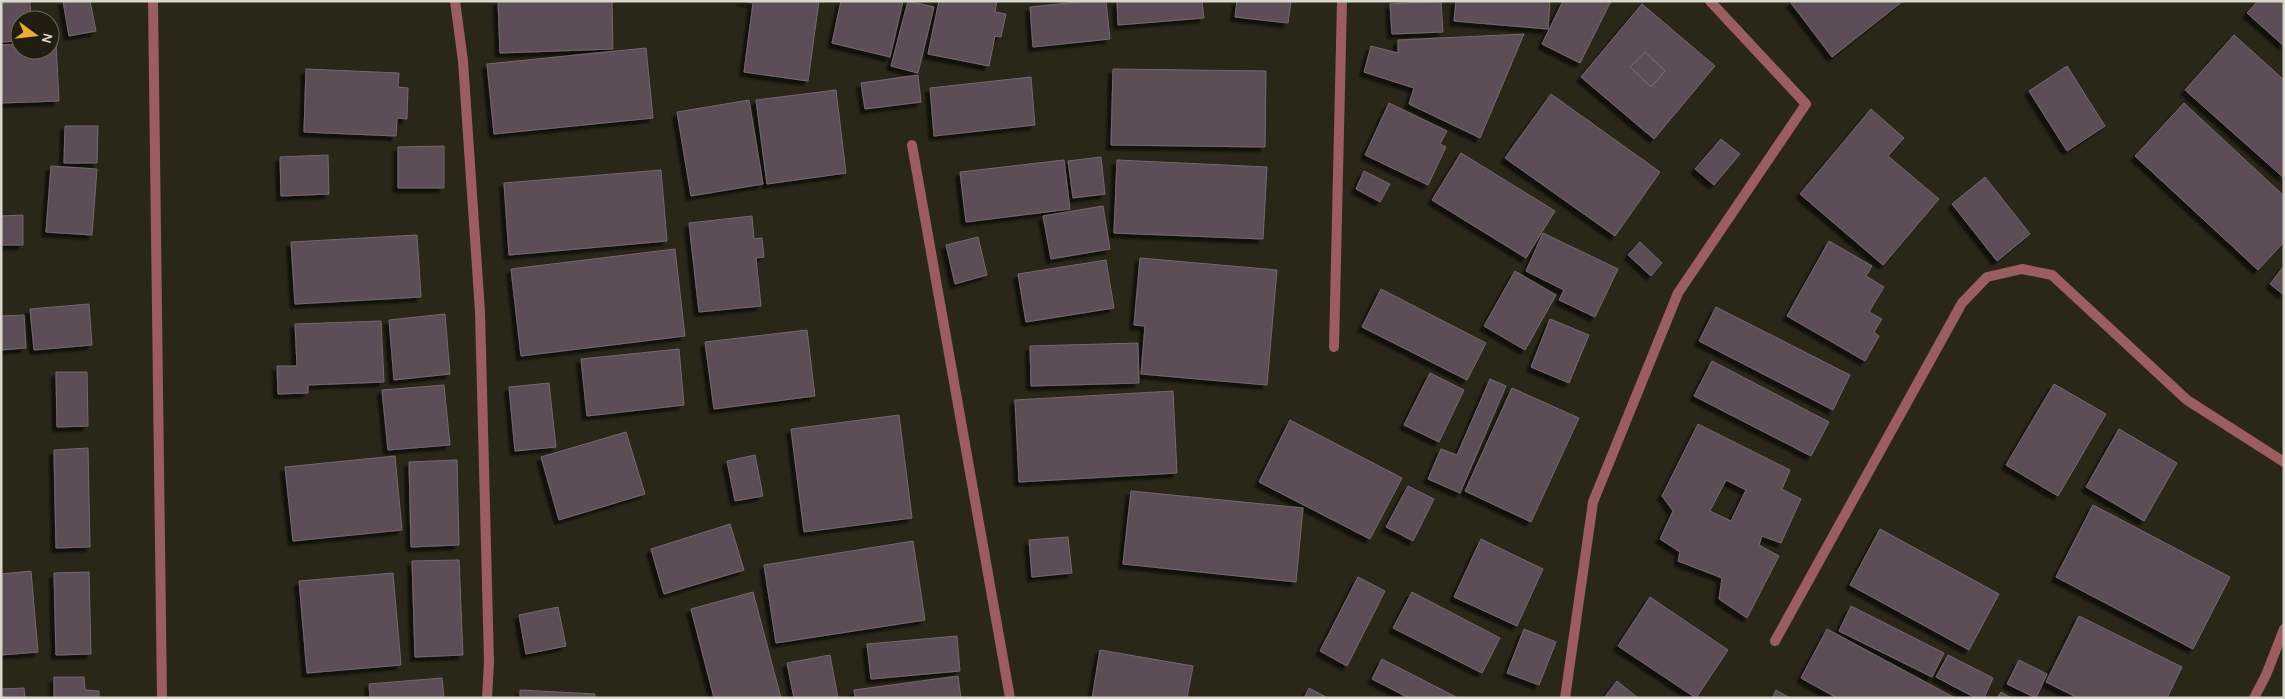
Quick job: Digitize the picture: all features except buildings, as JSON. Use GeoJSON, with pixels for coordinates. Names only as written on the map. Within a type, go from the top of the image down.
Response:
{"type":"FeatureCollection","features":[{"type":"Feature","properties":{"kind":"street"},"geometry":{"type":"LineString","coordinates":[[153,1],[162,698]]}},
{"type":"Feature","properties":{"kind":"street"},"geometry":{"type":"LineString","coordinates":[[455,1],[463,61],[480,312],[489,662],[487,698]]}},
{"type":"Feature","properties":{"kind":"street"},"geometry":{"type":"LineString","coordinates":[[1334,347],[1342,1]]}},
{"type":"Feature","properties":{"kind":"street"},"geometry":{"type":"LineString","coordinates":[[1565,698],[1593,502],[1663,329],[1678,293],[1806,104],[1710,1]]}},
{"type":"Feature","properties":{"kind":"street"},"geometry":{"type":"LineString","coordinates":[[912,145],[1010,698]]}},
{"type":"Feature","properties":{"kind":"street"},"geometry":{"type":"LineString","coordinates":[[1775,641],[1962,303],[1987,277],[2022,269],[2052,275],[2187,400],[2284,462]]}},
{"type":"Feature","properties":{"kind":"street"},"geometry":{"type":"LineString","coordinates":[[2254,698],[2266,675],[2284,629]]}}]}
